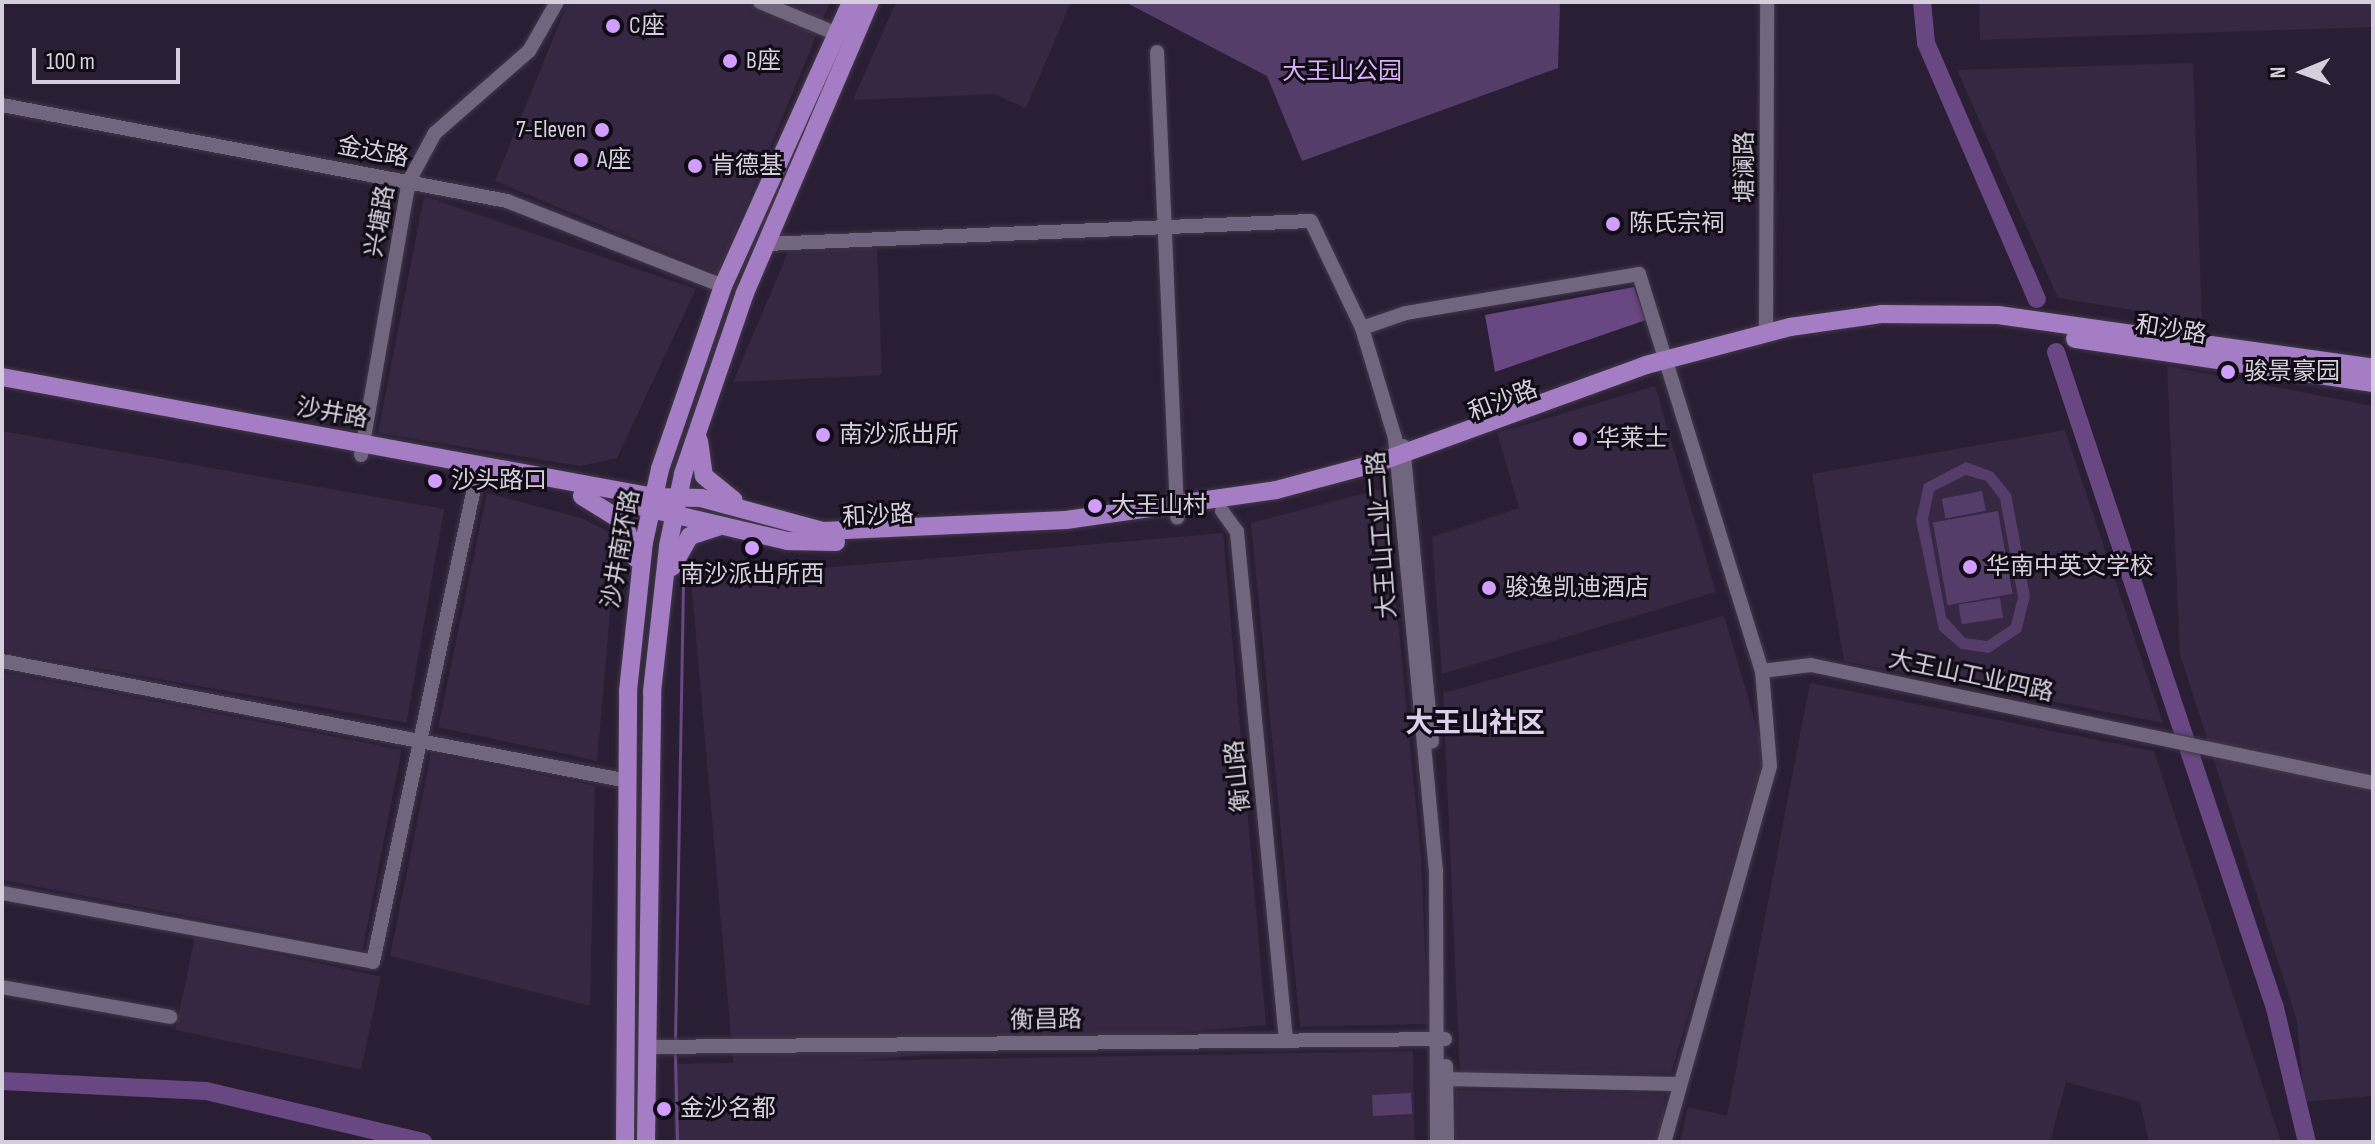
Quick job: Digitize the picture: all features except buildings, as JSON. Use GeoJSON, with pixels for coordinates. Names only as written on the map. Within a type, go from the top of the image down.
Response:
{"type":"FeatureCollection","features":[{"type":"Feature","properties":{"kind":"main road","name":"沙井南环路"},"geometry":{"type":"LineString","coordinates":[[625,1142],[628,781],[638,579],[652,502],[723,286],[851,2]]}},
{"type":"Feature","properties":{"kind":"main road","name":"沙井南环路"},"geometry":{"type":"LineString","coordinates":[[646,1142],[658,616],[676,505],[699,428],[766,244],[870,2]]}},
{"type":"Feature","properties":{"kind":"main road","name":"和沙路"},"geometry":{"type":"LineString","coordinates":[[652,502],[760,516],[823,531],[1222,511],[1766,333],[1881,314],[1973,313],[2373,368]]}},
{"type":"Feature","properties":{"kind":"main road","name":"和沙路"},"geometry":{"type":"LineString","coordinates":[[1667,365],[1792,338],[1937,322],[2373,383]]}},
{"type":"Feature","properties":{"kind":"main road","name":"沙井路"},"geometry":{"type":"LineString","coordinates":[[2,377],[362,449]]}},
{"type":"Feature","properties":{"kind":"main road","name":"沙井路"},"geometry":{"type":"LineString","coordinates":[[2,389],[362,449],[652,502]]}},
{"type":"Feature","properties":{"kind":"main road"},"geometry":{"type":"LineString","coordinates":[[699,428],[708,483],[760,516]]}},
{"type":"Feature","properties":{"kind":"main road","name":"和沙路"},"geometry":{"type":"LineString","coordinates":[[676,505],[729,525],[823,543],[1177,512],[1317,480],[1400,455]]}},
{"type":"Feature","properties":{"kind":"main road","name":"沙井路"},"geometry":{"type":"LineString","coordinates":[[478,470],[582,496],[652,502]]}},
{"type":"Feature","properties":{"kind":"main road"},"geometry":{"type":"LineString","coordinates":[[582,496],[628,527],[638,579]]}},
{"type":"Feature","properties":{"kind":"main road"},"geometry":{"type":"LineString","coordinates":[[658,616],[680,546],[696,532],[729,525]]}},
{"type":"Feature","properties":{"kind":"street","name":"兴塘路"},"geometry":{"type":"LineString","coordinates":[[362,449],[409,181],[435,133],[529,51],[557,2]]}},
{"type":"Feature","properties":{"kind":"street"},"geometry":{"type":"LineString","coordinates":[[760,2],[837,34]]}},
{"type":"Feature","properties":{"kind":"street","name":"塘澜路"},"geometry":{"type":"LineString","coordinates":[[1766,333],[1767,2]]}},
{"type":"Feature","properties":{"kind":"street"},"geometry":{"type":"LineString","coordinates":[[1157,52],[1177,512]]}},
{"type":"Feature","properties":{"kind":"street","name":"金达路"},"geometry":{"type":"LineString","coordinates":[[2,105],[507,201],[723,286]]}},
{"type":"Feature","properties":{"kind":"street","name":"大王山工业二路"},"geometry":{"type":"LineString","coordinates":[[1164,227],[1311,221],[1362,328],[1400,455],[1436,870],[1441,1039],[1437,1142]]}},
{"type":"Feature","properties":{"kind":"street"},"geometry":{"type":"LineString","coordinates":[[766,244],[1164,227]]}},
{"type":"Feature","properties":{"kind":"street"},"geometry":{"type":"LineString","coordinates":[[1362,328],[1406,313],[1639,274],[1762,671],[1770,766],[1664,1142]]}},
{"type":"Feature","properties":{"kind":"street"},"geometry":{"type":"LineString","coordinates":[[2,893],[373,962],[478,470]]}},
{"type":"Feature","properties":{"kind":"street","name":"衡山路"},"geometry":{"type":"LineString","coordinates":[[1222,511],[1237,532],[1286,1040]]}},
{"type":"Feature","properties":{"kind":"street"},"geometry":{"type":"LineString","coordinates":[[2,661],[628,781]]}},
{"type":"Feature","properties":{"kind":"street","name":"大王山工业四路"},"geometry":{"type":"LineString","coordinates":[[1762,671],[1811,665],[2373,783]]}},
{"type":"Feature","properties":{"kind":"street"},"geometry":{"type":"LineString","coordinates":[[2,987],[170,1017]]}},
{"type":"Feature","properties":{"kind":"street","name":"衡昌路"},"geometry":{"type":"LineString","coordinates":[[646,1047],[1441,1039]]}},
{"type":"Feature","properties":{"kind":"street"},"geometry":{"type":"LineString","coordinates":[[1441,1079],[1680,1084]]}},
{"type":"Feature","properties":{"kind":"street","name":"大王山工业二路"},"geometry":{"type":"LineString","coordinates":[[1441,1079],[1447,1142]]}},
{"type":"Feature","properties":{"kind":"shaded area"},"geometry":{"type":"Polygon","coordinates":[[[568,2],[830,2],[718,274],[495,181],[568,2]]]}},
{"type":"Feature","properties":{"kind":"shaded area"},"geometry":{"type":"Polygon","coordinates":[[[896,2],[1071,2],[1026,108],[994,94],[853,100],[896,2]]]}},
{"type":"Feature","properties":{"kind":"shaded area"},"geometry":{"type":"Polygon","coordinates":[[[1979,2],[2373,2],[2373,27],[1980,40],[1979,2]]]}},
{"type":"Feature","properties":{"kind":"shaded area"},"geometry":{"type":"Polygon","coordinates":[[[2193,63],[2202,321],[2058,298],[1957,70],[2193,63]]]}},
{"type":"Feature","properties":{"kind":"shaded area"},"geometry":{"type":"Polygon","coordinates":[[[424,196],[696,289],[617,458],[580,466],[378,433],[424,196]]]}},
{"type":"Feature","properties":{"kind":"shaded area"},"geometry":{"type":"Polygon","coordinates":[[[877,248],[882,375],[733,382],[788,252],[877,248]]]}},
{"type":"Feature","properties":{"kind":"shaded area"},"geometry":{"type":"Polygon","coordinates":[[[1634,287],[1646,320],[1495,372],[1485,315],[1634,287]]]}},
{"type":"Feature","properties":{"kind":"shaded area"},"geometry":{"type":"Polygon","coordinates":[[[2167,366],[2373,406],[2373,1096],[2304,1102],[2297,1021],[2180,654],[2167,366]]]}},
{"type":"Feature","properties":{"kind":"shaded area"},"geometry":{"type":"Polygon","coordinates":[[[1655,386],[1716,592],[1442,674],[1432,537],[1519,508],[1497,433],[1655,386]]]}},
{"type":"Feature","properties":{"kind":"shaded area","name":"华南中英文学校"},"geometry":{"type":"Polygon","coordinates":[[[2065,430],[2163,723],[1844,661],[1812,474],[2065,430]]]}},
{"type":"Feature","properties":{"kind":"shaded area"},"geometry":{"type":"Polygon","coordinates":[[[2,431],[444,509],[406,723],[2,651],[2,431]]]}},
{"type":"Feature","properties":{"kind":"shaded area"},"geometry":{"type":"Polygon","coordinates":[[[1385,488],[1421,856],[1428,1024],[1300,1027],[1251,523],[1385,488]]]}},
{"type":"Feature","properties":{"kind":"shaded area"},"geometry":{"type":"Polygon","coordinates":[[[487,493],[581,518],[610,532],[616,545],[597,761],[438,727],[487,493]]]}},
{"type":"Feature","properties":{"kind":"shaded area"},"geometry":{"type":"Polygon","coordinates":[[[1223,533],[1266,1025],[734,1072],[691,580],[1223,533]]]}},
{"type":"Feature","properties":{"kind":"shaded area"},"geometry":{"type":"Polygon","coordinates":[[[1724,616],[1765,755],[1671,1073],[1460,1072],[1443,693],[1724,616]]]}},
{"type":"Feature","properties":{"kind":"shaded area"},"geometry":{"type":"Polygon","coordinates":[[[2,672],[402,750],[363,950],[2,880],[2,672]]]}},
{"type":"Feature","properties":{"kind":"shaded area"},"geometry":{"type":"Polygon","coordinates":[[[1810,683],[2154,751],[2281,1142],[2149,1142],[2140,1102],[2066,1082],[2050,1142],[1680,1142],[1688,1107],[1727,1116],[1810,683]]]}},
{"type":"Feature","properties":{"kind":"shaded area"},"geometry":{"type":"Polygon","coordinates":[[[431,753],[595,786],[590,1006],[390,956],[431,753]]]}},
{"type":"Feature","properties":{"kind":"shaded area"},"geometry":{"type":"Polygon","coordinates":[[[195,937],[381,977],[361,1069],[175,1030],[195,937]]]}},
{"type":"Feature","properties":{"kind":"shaded area"},"geometry":{"type":"Polygon","coordinates":[[[1413,1051],[1415,1142],[674,1142],[673,1064],[1413,1051]]]}},
{"type":"Feature","properties":{"kind":"shaded area"},"geometry":{"type":"Polygon","coordinates":[[[1456,1090],[1665,1094],[1664,1142],[1455,1142],[1456,1090]]]}},
{"type":"Feature","properties":{"kind":"green space","name":"大王山公园"},"geometry":{"type":"Polygon","coordinates":[[[1125,2],[1560,2],[1558,68],[1302,161],[1267,76],[1125,2]]]}},
{"type":"Feature","properties":{"kind":"green space"},"geometry":{"type":"Polygon","coordinates":[[[1966,462],[1993,472],[2011,494],[2030,596],[2021,632],[1989,653],[1961,649],[1939,630],[1916,520],[1924,484],[1966,462]],[[1966,475],[1934,491],[1928,519],[1946,617],[1965,638],[1987,641],[2011,625],[2018,597],[2000,499],[1986,481],[1966,475]]]}},
{"type":"Feature","properties":{"kind":"green space"},"geometry":{"type":"Polygon","coordinates":[[[1982,491],[1986,511],[1946,518],[1942,499],[1982,491]]]}},
{"type":"Feature","properties":{"kind":"green space"},"geometry":{"type":"Polygon","coordinates":[[[1998,511],[2013,594],[1948,605],[1933,522],[1998,511]]]}},
{"type":"Feature","properties":{"kind":"green space"},"geometry":{"type":"Polygon","coordinates":[[[2000,598],[2003,618],[1962,624],[1959,605],[2000,598]]]}},
{"type":"Feature","properties":{"kind":"green space"},"geometry":{"type":"Polygon","coordinates":[[[1411,1093],[1412,1114],[1373,1116],[1372,1095],[1411,1093]]]}},
{"type":"Feature","properties":{"kind":"waterway"},"geometry":{"type":"LineString","coordinates":[[1922,2],[1926,43],[2037,299]]}},
{"type":"Feature","properties":{"kind":"waterway"},"geometry":{"type":"LineString","coordinates":[[2056,352],[2275,1008],[2307,1142]]}},
{"type":"Feature","properties":{"kind":"waterway"},"geometry":{"type":"LineString","coordinates":[[675,1042],[683,570]]}},
{"type":"Feature","properties":{"kind":"waterway"},"geometry":{"type":"LineString","coordinates":[[675,1053],[677,1142]]}},
{"type":"Feature","properties":{"kind":"waterway"},"geometry":{"type":"LineString","coordinates":[[2,1081],[206,1091],[423,1142]]}},
{"type":"Feature","properties":{"kind":"place","name":"C座"},"geometry":{"type":"Point","coordinates":[613,26]}},
{"type":"Feature","properties":{"kind":"place","name":"B座"},"geometry":{"type":"Point","coordinates":[730,61]}},
{"type":"Feature","properties":{"kind":"place","name":"7-Eleven"},"geometry":{"type":"Point","coordinates":[602,130]}},
{"type":"Feature","properties":{"kind":"place","name":"A座"},"geometry":{"type":"Point","coordinates":[581,160]}},
{"type":"Feature","properties":{"kind":"place","name":"肯德基"},"geometry":{"type":"Point","coordinates":[695,166]}},
{"type":"Feature","properties":{"kind":"place","name":"陈氏宗祠"},"geometry":{"type":"Point","coordinates":[1613,224]}},
{"type":"Feature","properties":{"kind":"place","name":"骏景豪园"},"geometry":{"type":"Point","coordinates":[2228,372]}},
{"type":"Feature","properties":{"kind":"place","name":"南沙派出所"},"geometry":{"type":"Point","coordinates":[823,435]}},
{"type":"Feature","properties":{"kind":"place","name":"华莱士"},"geometry":{"type":"Point","coordinates":[1580,439]}},
{"type":"Feature","properties":{"kind":"place","name":"沙头路口"},"geometry":{"type":"Point","coordinates":[435,481]}},
{"type":"Feature","properties":{"kind":"place","name":"大王山村"},"geometry":{"type":"Point","coordinates":[1095,506]}},
{"type":"Feature","properties":{"kind":"place","name":"南沙派出所西"},"geometry":{"type":"Point","coordinates":[752,548]}},
{"type":"Feature","properties":{"kind":"place","name":"华南中英文学校"},"geometry":{"type":"Point","coordinates":[1970,567]}},
{"type":"Feature","properties":{"kind":"place","name":"骏逸凯迪酒店"},"geometry":{"type":"Point","coordinates":[1489,588]}},
{"type":"Feature","properties":{"kind":"place","name":"金沙名都"},"geometry":{"type":"Point","coordinates":[664,1109]}},
{"type":"Feature","properties":{"kind":"district","name":"大王山社区"},"geometry":{"type":"Point","coordinates":[1475,724]}}]}
